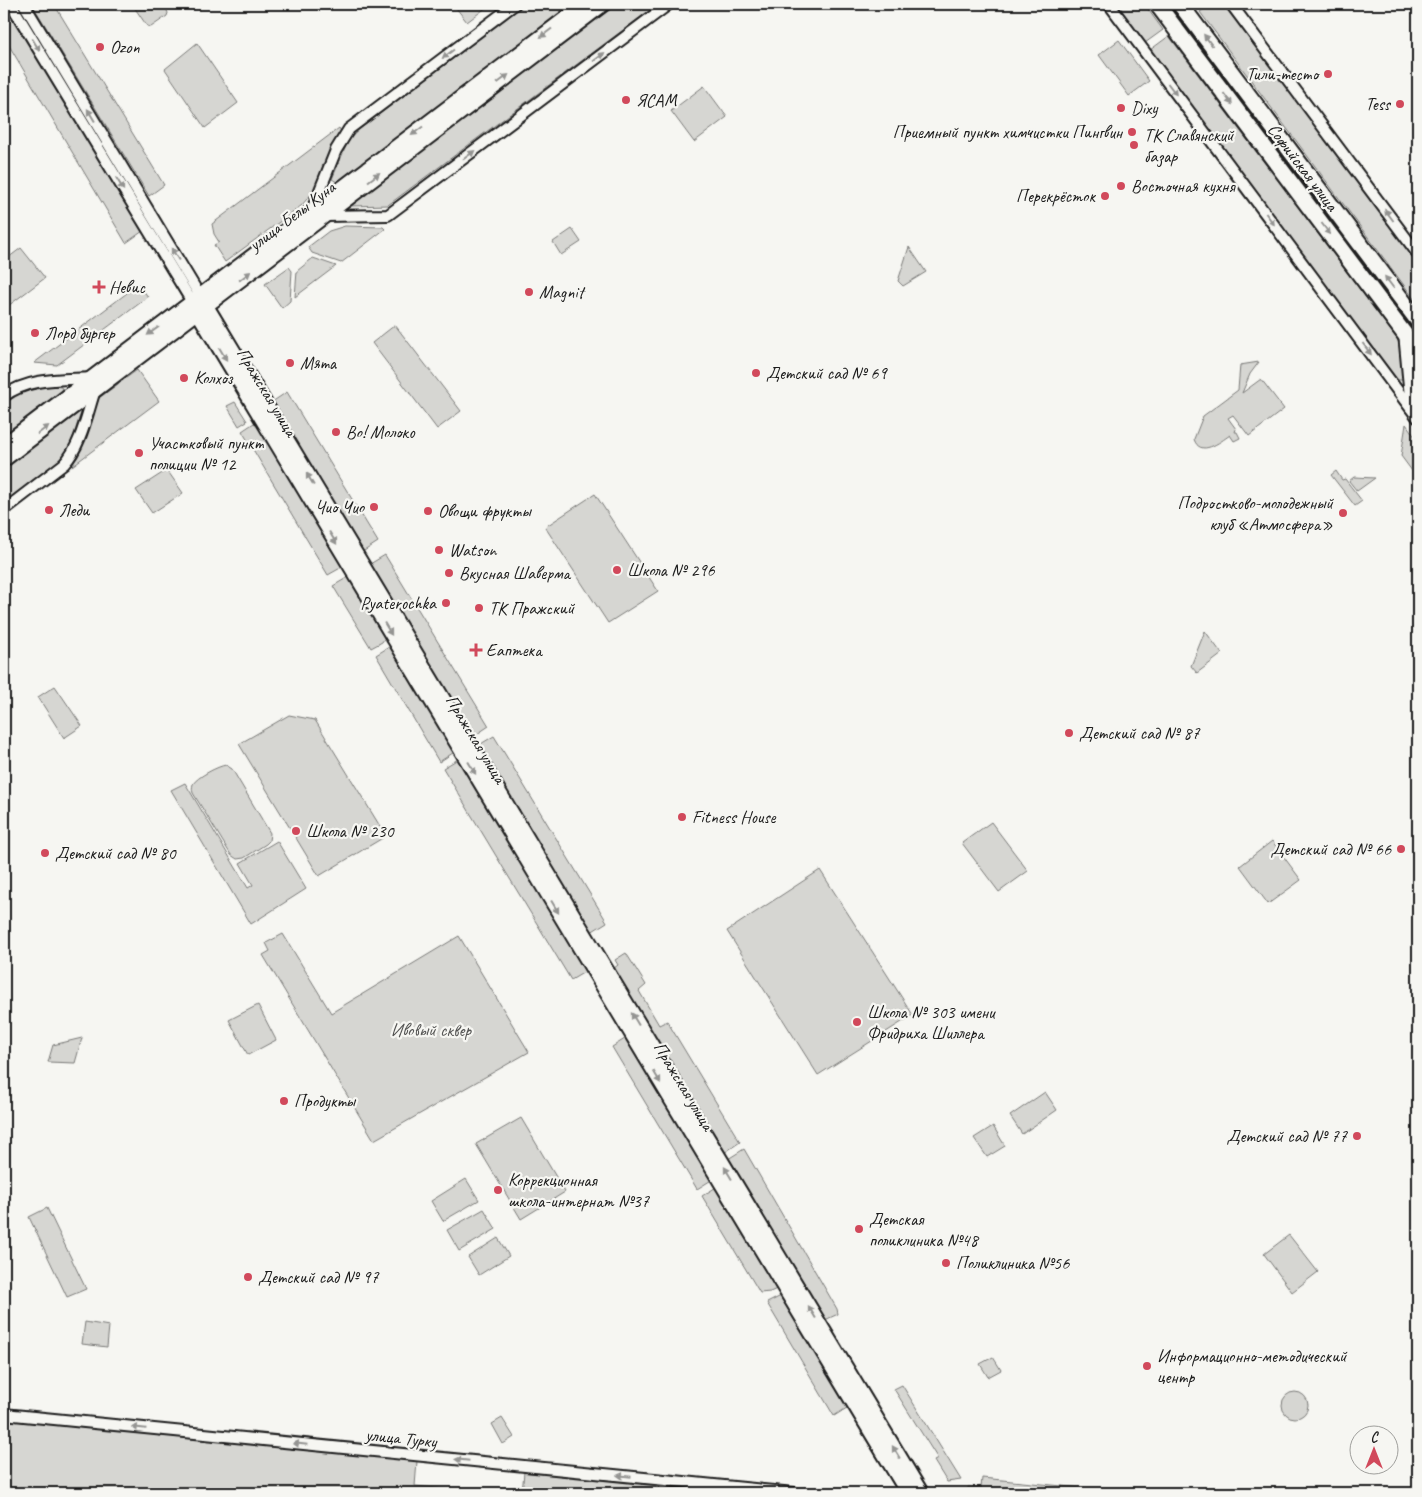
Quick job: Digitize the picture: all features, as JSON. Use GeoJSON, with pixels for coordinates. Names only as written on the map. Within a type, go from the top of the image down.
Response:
{"type":"FeatureCollection","features":[{"type":"Feature","properties":{"kind":"main road","name":"Софийская улица"},"geometry":{"type":"LineString","coordinates":[[1157,4],[1418,352]]}},
{"type":"Feature","properties":{"kind":"main road","name":"Софийская улица"},"geometry":{"type":"LineString","coordinates":[[1180,4],[1418,321]]}},
{"type":"Feature","properties":{"kind":"main road"},"geometry":{"type":"LineString","coordinates":[[1346,256],[1361,245]]}},
{"type":"Feature","properties":{"kind":"street","name":"Пражская улица"},"geometry":{"type":"LineString","coordinates":[[11,4],[199,304],[921,1493]]}},
{"type":"Feature","properties":{"kind":"street","name":"Пражская улица"},"geometry":{"type":"LineString","coordinates":[[24,4],[199,304],[908,1493]]}},
{"type":"Feature","properties":{"kind":"street"},"geometry":{"type":"LineString","coordinates":[[515,4],[349,130],[336,150],[317,213],[388,216],[669,4]]}},
{"type":"Feature","properties":{"kind":"street","name":"улица Белы Куна"},"geometry":{"type":"LineString","coordinates":[[4,445],[93,384],[199,304],[585,4]]}},
{"type":"Feature","properties":{"kind":"street","name":"улица Белы Куна"},"geometry":{"type":"LineString","coordinates":[[317,213],[603,4]]}},
{"type":"Feature","properties":{"kind":"street"},"geometry":{"type":"LineString","coordinates":[[1109,4],[1418,418]]}},
{"type":"Feature","properties":{"kind":"street"},"geometry":{"type":"LineString","coordinates":[[1231,4],[1418,254]]}},
{"type":"Feature","properties":{"kind":"street"},"geometry":{"type":"LineString","coordinates":[[1403,332],[1411,408]]}},
{"type":"Feature","properties":{"kind":"street"},"geometry":{"type":"LineString","coordinates":[[4,396],[13,389],[31,382],[93,384],[78,444],[72,455],[64,464],[4,510]]}},
{"type":"Feature","properties":{"kind":"street","name":"улица Белы Куна"},"geometry":{"type":"LineString","coordinates":[[4,459],[93,384]]}},
{"type":"Feature","properties":{"kind":"street","name":"улица Турку"},"geometry":{"type":"LineString","coordinates":[[4,1414],[794,1493]]}},
{"type":"Feature","properties":{"kind":"green space"},"geometry":{"type":"Polygon","coordinates":[[[4,4],[7,4],[143,231],[126,243],[4,37],[4,4]]]}},
{"type":"Feature","properties":{"kind":"green space"},"geometry":{"type":"Polygon","coordinates":[[[32,4],[54,4],[164,185],[149,196],[32,4]]]}},
{"type":"Feature","properties":{"kind":"green space"},"geometry":{"type":"Polygon","coordinates":[[[132,4],[164,4],[168,13],[167,16],[151,27],[147,26],[132,4]]]}},
{"type":"Feature","properties":{"kind":"green space"},"geometry":{"type":"Polygon","coordinates":[[[453,4],[491,4],[467,22],[453,4]]]}},
{"type":"Feature","properties":{"kind":"green space"},"geometry":{"type":"Polygon","coordinates":[[[525,4],[573,4],[337,182],[332,179],[349,139],[360,129],[525,4]]]}},
{"type":"Feature","properties":{"kind":"green space"},"geometry":{"type":"Polygon","coordinates":[[[612,4],[658,4],[388,205],[351,206],[352,202],[612,4]]]}},
{"type":"Feature","properties":{"kind":"green space"},"geometry":{"type":"Polygon","coordinates":[[[1116,4],[1144,4],[1163,30],[1145,43],[1116,4]]]}},
{"type":"Feature","properties":{"kind":"green space"},"geometry":{"type":"Polygon","coordinates":[[[1211,4],[1224,4],[1418,264],[1418,304],[1200,12],[1211,4]]]}},
{"type":"Feature","properties":{"kind":"green space"},"geometry":{"type":"Polygon","coordinates":[[[1169,36],[1397,339],[1402,380],[1397,380],[1150,50],[1169,36]]]}},
{"type":"Feature","properties":{"kind":"green space"},"geometry":{"type":"Polygon","coordinates":[[[1119,40],[1149,81],[1129,96],[1099,55],[1119,40]]]}},
{"type":"Feature","properties":{"kind":"green space"},"geometry":{"type":"Polygon","coordinates":[[[197,43],[238,103],[205,128],[165,69],[197,43]]]}},
{"type":"Feature","properties":{"kind":"green space"},"geometry":{"type":"Polygon","coordinates":[[[704,86],[727,117],[694,142],[671,111],[704,86]]]}},
{"type":"Feature","properties":{"kind":"green space"},"geometry":{"type":"Polygon","coordinates":[[[339,128],[342,133],[313,192],[301,206],[225,262],[214,245],[219,242],[214,234],[212,224],[339,128]]]}},
{"type":"Feature","properties":{"kind":"green space"},"geometry":{"type":"Polygon","coordinates":[[[345,226],[383,227],[385,229],[341,263],[312,253],[308,247],[329,231],[345,226]]]}},
{"type":"Feature","properties":{"kind":"green space"},"geometry":{"type":"Polygon","coordinates":[[[572,229],[581,242],[561,255],[553,242],[572,229]]]}},
{"type":"Feature","properties":{"kind":"green space"},"geometry":{"type":"Polygon","coordinates":[[[909,247],[926,272],[903,286],[898,281],[909,247]]]}},
{"type":"Feature","properties":{"kind":"green space"},"geometry":{"type":"Polygon","coordinates":[[[21,248],[45,278],[8,306],[4,301],[4,261],[21,248]]]}},
{"type":"Feature","properties":{"kind":"green space"},"geometry":{"type":"Polygon","coordinates":[[[313,258],[336,266],[295,297],[297,271],[313,258]]]}},
{"type":"Feature","properties":{"kind":"green space"},"geometry":{"type":"Polygon","coordinates":[[[289,267],[292,271],[290,301],[282,308],[265,284],[289,267]]]}},
{"type":"Feature","properties":{"kind":"green space"},"geometry":{"type":"Polygon","coordinates":[[[139,284],[148,297],[57,365],[34,363],[139,284]]]}},
{"type":"Feature","properties":{"kind":"green space"},"geometry":{"type":"Polygon","coordinates":[[[395,325],[461,411],[437,429],[372,343],[395,325]]]}},
{"type":"Feature","properties":{"kind":"green space"},"geometry":{"type":"Polygon","coordinates":[[[1259,362],[1250,374],[1242,393],[1261,379],[1284,409],[1249,436],[1233,415],[1228,418],[1240,438],[1234,441],[1230,435],[1210,447],[1205,448],[1197,445],[1194,439],[1203,416],[1238,390],[1240,365],[1259,362]]]}},
{"type":"Feature","properties":{"kind":"green space"},"geometry":{"type":"Polygon","coordinates":[[[137,370],[159,401],[72,466],[71,464],[80,451],[99,398],[137,370]]]}},
{"type":"Feature","properties":{"kind":"green space"},"geometry":{"type":"Polygon","coordinates":[[[54,386],[61,387],[63,391],[4,437],[4,400],[21,391],[54,386]]]}},
{"type":"Feature","properties":{"kind":"green space"},"geometry":{"type":"Polygon","coordinates":[[[287,392],[378,542],[364,551],[361,550],[272,402],[287,392]]]}},
{"type":"Feature","properties":{"kind":"green space"},"geometry":{"type":"Polygon","coordinates":[[[235,402],[247,421],[239,426],[227,406],[235,402]]]}},
{"type":"Feature","properties":{"kind":"green space"},"geometry":{"type":"Polygon","coordinates":[[[76,411],[81,413],[65,454],[46,473],[4,504],[4,466],[76,411]]]}},
{"type":"Feature","properties":{"kind":"green space"},"geometry":{"type":"Polygon","coordinates":[[[257,421],[344,566],[328,575],[242,431],[257,421]]]}},
{"type":"Feature","properties":{"kind":"green space"},"geometry":{"type":"Polygon","coordinates":[[[1406,424],[1418,441],[1418,479],[1401,456],[1406,424]]]}},
{"type":"Feature","properties":{"kind":"green space"},"geometry":{"type":"Polygon","coordinates":[[[167,470],[183,493],[152,513],[136,490],[167,470]]]}},
{"type":"Feature","properties":{"kind":"green space"},"geometry":{"type":"Polygon","coordinates":[[[1336,471],[1342,480],[1345,479],[1362,501],[1355,506],[1331,475],[1336,471]]]}},
{"type":"Feature","properties":{"kind":"green space"},"geometry":{"type":"Polygon","coordinates":[[[1354,477],[1375,478],[1357,491],[1349,481],[1354,477]]]}},
{"type":"Feature","properties":{"kind":"green space"},"geometry":{"type":"Polygon","coordinates":[[[595,494],[658,591],[608,623],[545,527],[595,494]]]}},
{"type":"Feature","properties":{"kind":"green space"},"geometry":{"type":"Polygon","coordinates":[[[385,555],[489,726],[474,736],[370,564],[385,555]]]}},
{"type":"Feature","properties":{"kind":"green space"},"geometry":{"type":"Polygon","coordinates":[[[350,576],[386,636],[382,642],[371,648],[333,586],[350,576]]]}},
{"type":"Feature","properties":{"kind":"green space"},"geometry":{"type":"Polygon","coordinates":[[[1205,631],[1222,654],[1197,673],[1191,666],[1205,631]]]}},
{"type":"Feature","properties":{"kind":"green space"},"geometry":{"type":"Polygon","coordinates":[[[389,647],[394,648],[456,751],[439,762],[376,655],[389,647]]]}},
{"type":"Feature","properties":{"kind":"green space"},"geometry":{"type":"Polygon","coordinates":[[[55,686],[82,726],[64,738],[38,697],[55,686]]]}},
{"type":"Feature","properties":{"kind":"green space"},"geometry":{"type":"Polygon","coordinates":[[[289,715],[315,720],[386,836],[319,876],[239,744],[289,715]]]}},
{"type":"Feature","properties":{"kind":"green space"},"geometry":{"type":"Polygon","coordinates":[[[494,736],[607,922],[591,932],[479,745],[494,736]]]}},
{"type":"Feature","properties":{"kind":"green space"},"geometry":{"type":"Polygon","coordinates":[[[460,758],[588,970],[571,980],[443,768],[460,758]]]}},
{"type":"Feature","properties":{"kind":"green space"},"geometry":{"type":"Polygon","coordinates":[[[226,765],[232,769],[270,833],[269,841],[266,844],[244,858],[237,859],[231,855],[192,790],[193,784],[199,778],[226,765]]]}},
{"type":"Feature","properties":{"kind":"green space"},"geometry":{"type":"Polygon","coordinates":[[[185,783],[248,888],[253,885],[240,863],[277,841],[306,889],[251,924],[171,790],[185,783]]]}},
{"type":"Feature","properties":{"kind":"green space"},"geometry":{"type":"Polygon","coordinates":[[[991,822],[1028,871],[999,892],[962,843],[991,822]]]}},
{"type":"Feature","properties":{"kind":"green space"},"geometry":{"type":"Polygon","coordinates":[[[1272,841],[1301,880],[1268,904],[1240,866],[1272,841]]]}},
{"type":"Feature","properties":{"kind":"green space"},"geometry":{"type":"Polygon","coordinates":[[[820,870],[913,1015],[818,1075],[727,931],[820,870]]]}},
{"type":"Feature","properties":{"kind":"green space","name":"Ивовый сквер"},"geometry":{"type":"Polygon","coordinates":[[[283,934],[331,1013],[459,936],[529,1052],[374,1140],[263,955],[270,951],[266,943],[283,934]]]}},
{"type":"Feature","properties":{"kind":"green space"},"geometry":{"type":"Polygon","coordinates":[[[626,953],[646,985],[639,991],[659,1025],[667,1021],[740,1142],[724,1153],[613,969],[618,965],[615,960],[626,953]]]}},
{"type":"Feature","properties":{"kind":"green space"},"geometry":{"type":"Polygon","coordinates":[[[258,1005],[276,1040],[248,1055],[229,1020],[258,1005]]]}},
{"type":"Feature","properties":{"kind":"green space"},"geometry":{"type":"Polygon","coordinates":[[[628,1037],[713,1179],[697,1189],[612,1047],[628,1037]]]}},
{"type":"Feature","properties":{"kind":"green space"},"geometry":{"type":"Polygon","coordinates":[[[82,1038],[75,1063],[48,1062],[53,1045],[82,1038]]]}},
{"type":"Feature","properties":{"kind":"green space"},"geometry":{"type":"Polygon","coordinates":[[[1045,1092],[1057,1110],[1022,1134],[1010,1116],[1045,1092]]]}},
{"type":"Feature","properties":{"kind":"green space"},"geometry":{"type":"Polygon","coordinates":[[[521,1118],[565,1192],[521,1219],[476,1144],[521,1118]]]}},
{"type":"Feature","properties":{"kind":"green space"},"geometry":{"type":"Polygon","coordinates":[[[993,1126],[1005,1146],[987,1157],[974,1138],[993,1126]]]}},
{"type":"Feature","properties":{"kind":"green space"},"geometry":{"type":"Polygon","coordinates":[[[744,1149],[837,1309],[838,1314],[825,1320],[728,1159],[744,1149]]]}},
{"type":"Feature","properties":{"kind":"green space"},"geometry":{"type":"Polygon","coordinates":[[[466,1179],[479,1200],[443,1221],[431,1201],[466,1179]]]}},
{"type":"Feature","properties":{"kind":"green space"},"geometry":{"type":"Polygon","coordinates":[[[718,1186],[779,1288],[770,1292],[760,1293],[702,1196],[718,1186]]]}},
{"type":"Feature","properties":{"kind":"green space"},"geometry":{"type":"Polygon","coordinates":[[[47,1208],[86,1289],[67,1297],[29,1217],[47,1208]]]}},
{"type":"Feature","properties":{"kind":"green space"},"geometry":{"type":"Polygon","coordinates":[[[484,1209],[496,1229],[459,1251],[447,1230],[484,1209]]]}},
{"type":"Feature","properties":{"kind":"green space"},"geometry":{"type":"Polygon","coordinates":[[[1289,1235],[1318,1272],[1292,1292],[1264,1254],[1289,1235]]]}},
{"type":"Feature","properties":{"kind":"green space"},"geometry":{"type":"Polygon","coordinates":[[[498,1238],[509,1256],[479,1275],[468,1257],[498,1238]]]}},
{"type":"Feature","properties":{"kind":"green space"},"geometry":{"type":"Polygon","coordinates":[[[783,1295],[850,1406],[834,1416],[767,1303],[783,1295]]]}},
{"type":"Feature","properties":{"kind":"green space"},"geometry":{"type":"Polygon","coordinates":[[[85,1322],[109,1326],[107,1347],[82,1344],[85,1322]]]}},
{"type":"Feature","properties":{"kind":"green space"},"geometry":{"type":"Polygon","coordinates":[[[993,1357],[1001,1370],[988,1377],[980,1364],[993,1357]]]}},
{"type":"Feature","properties":{"kind":"green space"},"geometry":{"type":"Polygon","coordinates":[[[902,1385],[961,1480],[947,1482],[934,1461],[938,1459],[894,1389],[902,1385]]]}},
{"type":"Feature","properties":{"kind":"green space"},"geometry":{"type":"Polygon","coordinates":[[[1295,1392],[1304,1396],[1308,1405],[1304,1414],[1295,1418],[1286,1414],[1282,1405],[1286,1396],[1295,1392]]]}},
{"type":"Feature","properties":{"kind":"green space"},"geometry":{"type":"Polygon","coordinates":[[[502,1418],[514,1437],[503,1444],[492,1424],[502,1418]]]}},
{"type":"Feature","properties":{"kind":"green space"},"geometry":{"type":"Polygon","coordinates":[[[4,1420],[417,1461],[415,1486],[489,1493],[4,1493],[4,1420]]]}},
{"type":"Feature","properties":{"kind":"green space"},"geometry":{"type":"Polygon","coordinates":[[[524,1472],[735,1493],[522,1493],[524,1472]]]}},
{"type":"Feature","properties":{"kind":"green space"},"geometry":{"type":"Polygon","coordinates":[[[982,1478],[1132,1493],[968,1493],[968,1487],[981,1488],[982,1478]]]}},
{"type":"Feature","properties":{"kind":"place","name":"Ozon"},"geometry":{"type":"Point","coordinates":[100,47]}},
{"type":"Feature","properties":{"kind":"place","name":"Тили-тесто"},"geometry":{"type":"Point","coordinates":[1328,74]}},
{"type":"Feature","properties":{"kind":"place","name":"ЯСАМ"},"geometry":{"type":"Point","coordinates":[626,100]}},
{"type":"Feature","properties":{"kind":"place","name":"Tess"},"geometry":{"type":"Point","coordinates":[1400,104]}},
{"type":"Feature","properties":{"kind":"place","name":"Dixy"},"geometry":{"type":"Point","coordinates":[1121,108]}},
{"type":"Feature","properties":{"kind":"place","name":"Приемный пункт химчистки Пингвин"},"geometry":{"type":"Point","coordinates":[1132,132]}},
{"type":"Feature","properties":{"kind":"place","name":"ТК Славянский базар"},"geometry":{"type":"Point","coordinates":[1134,145]}},
{"type":"Feature","properties":{"kind":"place","name":"Восточная кухня"},"geometry":{"type":"Point","coordinates":[1121,186]}},
{"type":"Feature","properties":{"kind":"place","name":"Перекрёсток"},"geometry":{"type":"Point","coordinates":[1105,196]}},
{"type":"Feature","properties":{"kind":"place","name":"Невис"},"geometry":{"type":"Point","coordinates":[99,287]}},
{"type":"Feature","properties":{"kind":"place","name":"Magnit"},"geometry":{"type":"Point","coordinates":[529,292]}},
{"type":"Feature","properties":{"kind":"place","name":"Лорд бургер"},"geometry":{"type":"Point","coordinates":[35,333]}},
{"type":"Feature","properties":{"kind":"place","name":"Мята"},"geometry":{"type":"Point","coordinates":[290,363]}},
{"type":"Feature","properties":{"kind":"place","name":"Детский сад № 69"},"geometry":{"type":"Point","coordinates":[756,373]}},
{"type":"Feature","properties":{"kind":"place","name":"Колхоз"},"geometry":{"type":"Point","coordinates":[184,378]}},
{"type":"Feature","properties":{"kind":"place","name":"Во! Молоко"},"geometry":{"type":"Point","coordinates":[336,432]}},
{"type":"Feature","properties":{"kind":"place","name":"Участковый пункт полиции № 12"},"geometry":{"type":"Point","coordinates":[139,453]}},
{"type":"Feature","properties":{"kind":"place","name":"Чио Чио"},"geometry":{"type":"Point","coordinates":[374,507]}},
{"type":"Feature","properties":{"kind":"place","name":"Леди"},"geometry":{"type":"Point","coordinates":[49,510]}},
{"type":"Feature","properties":{"kind":"place","name":"Овощи фрукты"},"geometry":{"type":"Point","coordinates":[428,511]}},
{"type":"Feature","properties":{"kind":"place","name":"Подростково-молодежный клуб «Атмосфера»"},"geometry":{"type":"Point","coordinates":[1343,513]}},
{"type":"Feature","properties":{"kind":"place","name":"Watson"},"geometry":{"type":"Point","coordinates":[439,550]}},
{"type":"Feature","properties":{"kind":"place","name":"Школа № 296"},"geometry":{"type":"Point","coordinates":[617,570]}},
{"type":"Feature","properties":{"kind":"place","name":"Вкусная Шаверма"},"geometry":{"type":"Point","coordinates":[449,573]}},
{"type":"Feature","properties":{"kind":"place","name":"Pyaterochka"},"geometry":{"type":"Point","coordinates":[446,603]}},
{"type":"Feature","properties":{"kind":"place","name":"ТК Пражский"},"geometry":{"type":"Point","coordinates":[479,608]}},
{"type":"Feature","properties":{"kind":"place","name":"Еаптека"},"geometry":{"type":"Point","coordinates":[476,650]}},
{"type":"Feature","properties":{"kind":"place","name":"Детский сад № 87"},"geometry":{"type":"Point","coordinates":[1069,733]}},
{"type":"Feature","properties":{"kind":"place","name":"Fitness House"},"geometry":{"type":"Point","coordinates":[682,817]}},
{"type":"Feature","properties":{"kind":"place","name":"Школа № 230"},"geometry":{"type":"Point","coordinates":[296,831]}},
{"type":"Feature","properties":{"kind":"place","name":"Детский сад № 66"},"geometry":{"type":"Point","coordinates":[1401,849]}},
{"type":"Feature","properties":{"kind":"place","name":"Детский сад № 80"},"geometry":{"type":"Point","coordinates":[45,853]}},
{"type":"Feature","properties":{"kind":"place","name":"Школа № 303 имени Фридриха Шиллера"},"geometry":{"type":"Point","coordinates":[857,1022]}},
{"type":"Feature","properties":{"kind":"place","name":"Продукты"},"geometry":{"type":"Point","coordinates":[284,1101]}},
{"type":"Feature","properties":{"kind":"place","name":"Детский сад № 77"},"geometry":{"type":"Point","coordinates":[1357,1136]}},
{"type":"Feature","properties":{"kind":"place","name":"Коррекционная школа-интернат №37"},"geometry":{"type":"Point","coordinates":[498,1190]}},
{"type":"Feature","properties":{"kind":"place","name":"Детская поликлиника №48"},"geometry":{"type":"Point","coordinates":[859,1229]}},
{"type":"Feature","properties":{"kind":"place","name":"Поликлиника №56"},"geometry":{"type":"Point","coordinates":[946,1263]}},
{"type":"Feature","properties":{"kind":"place","name":"Детский сад № 97"},"geometry":{"type":"Point","coordinates":[248,1277]}},
{"type":"Feature","properties":{"kind":"place","name":"Информационно-методический центр"},"geometry":{"type":"Point","coordinates":[1147,1366]}}]}
